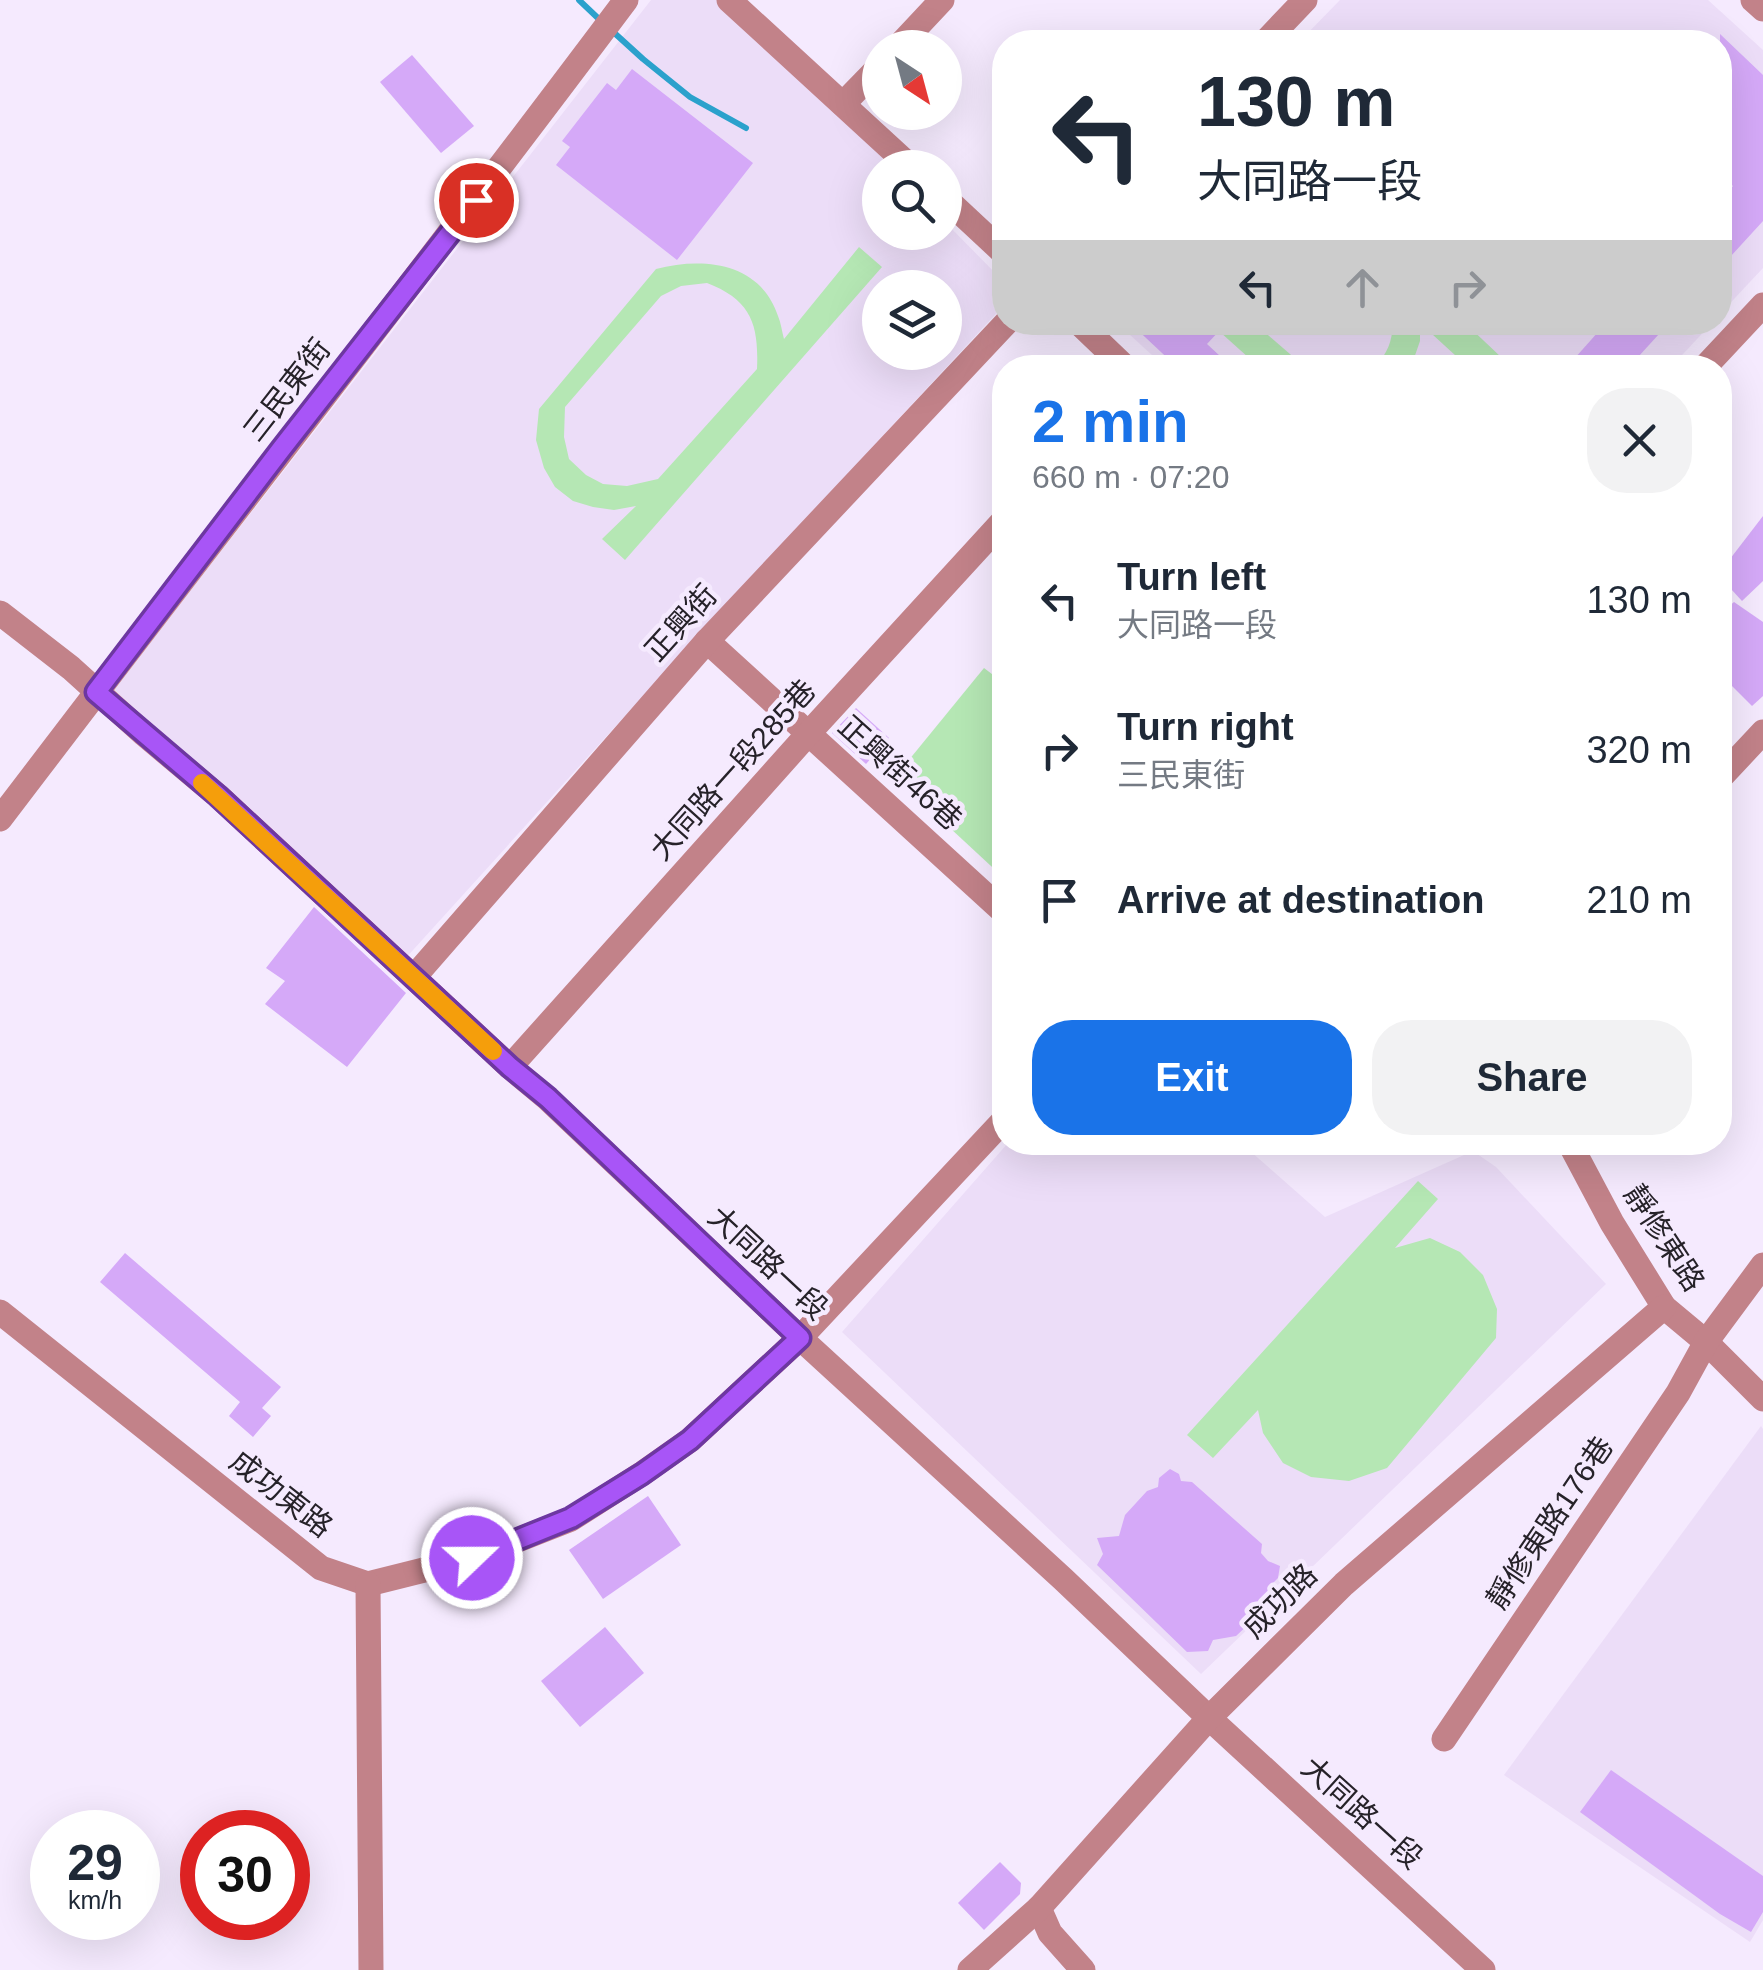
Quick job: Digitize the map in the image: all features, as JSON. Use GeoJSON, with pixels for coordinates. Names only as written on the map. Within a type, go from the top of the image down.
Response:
{"type":"FeatureCollection","features":[{"type":"Feature","properties":{"kind":"street","name":"三民東街"},"geometry":{"type":"LineString","coordinates":[[0,819],[626,0]]}},
{"type":"Feature","properties":{"kind":"street"},"geometry":{"type":"LineString","coordinates":[[729,0],[893,150]]}},
{"type":"Feature","properties":{"kind":"street"},"geometry":{"type":"LineString","coordinates":[[914,30],[942,0]]}},
{"type":"Feature","properties":{"kind":"street"},"geometry":{"type":"LineString","coordinates":[[1277,30],[1304,0]]}},
{"type":"Feature","properties":{"kind":"street"},"geometry":{"type":"LineString","coordinates":[[1754,0],[1763,9]]}},
{"type":"Feature","properties":{"kind":"street"},"geometry":{"type":"LineString","coordinates":[[843,104],[862,84]]}},
{"type":"Feature","properties":{"kind":"street"},"geometry":{"type":"LineString","coordinates":[[962,214],[992,242]]}},
{"type":"Feature","properties":{"kind":"street"},"geometry":{"type":"LineString","coordinates":[[1716,355],[1763,304]]}},
{"type":"Feature","properties":{"kind":"street","name":"正興街"},"geometry":{"type":"LineString","coordinates":[[414,977],[708,640],[995,335]]}},
{"type":"Feature","properties":{"kind":"street"},"geometry":{"type":"LineString","coordinates":[[1092,335],[1112,355]]}},
{"type":"Feature","properties":{"kind":"street","name":"大同路一段285巷"},"geometry":{"type":"LineString","coordinates":[[510,1067],[992,533]]}},
{"type":"Feature","properties":{"kind":"street","name":"大同路一段"},"geometry":{"type":"LineString","coordinates":[[0,613],[71,668],[218,796],[1484,1970]]}},
{"type":"Feature","properties":{"kind":"street","name":"正興街46巷"},"geometry":{"type":"LineString","coordinates":[[708,640],[992,901]]}},
{"type":"Feature","properties":{"kind":"street"},"geometry":{"type":"LineString","coordinates":[[1732,765],[1763,732]]}},
{"type":"Feature","properties":{"kind":"street"},"geometry":{"type":"LineString","coordinates":[[371,1970],[368,1584],[472,1558],[571,1518],[690,1440],[800,1338],[992,1134]]}},
{"type":"Feature","properties":{"kind":"street","name":"靜修東路"},"geometry":{"type":"LineString","coordinates":[[1576,1155],[1664,1307],[1763,1399]]}},
{"type":"Feature","properties":{"kind":"street","name":"靜修東路176巷"},"geometry":{"type":"LineString","coordinates":[[1444,1738],[1678,1393],[1706,1342],[1763,1265]]}},
{"type":"Feature","properties":{"kind":"street","name":"成功路"},"geometry":{"type":"LineString","coordinates":[[970,1970],[1040,1908],[1209,1718],[1344,1584],[1664,1307]]}},
{"type":"Feature","properties":{"kind":"street","name":"成功東路"},"geometry":{"type":"LineString","coordinates":[[0,1312],[322,1568],[368,1584]]}},
{"type":"Feature","properties":{"kind":"street"},"geometry":{"type":"LineString","coordinates":[[1040,1908],[1050,1933],[1083,1970]]}},
{"type":"Feature","properties":{"kind":"shaded area"},"geometry":{"type":"Polygon","coordinates":[[[651,0],[727,0],[874,150],[862,150],[862,250],[962,250],[962,239],[992,270],[992,318],[962,350],[962,270],[862,270],[862,370],[944,370],[404,960],[112,691],[651,0]]]}},
{"type":"Feature","properties":{"kind":"shaded area"},"geometry":{"type":"Polygon","coordinates":[[[1340,0],[1708,0],[1763,50],[1763,268],[1732,301],[1732,30],[1311,30],[1340,0]]]}},
{"type":"Feature","properties":{"kind":"shaded area"},"geometry":{"type":"Polygon","coordinates":[[[1130,335],[1701,335],[1682,355],[1152,355],[1130,335]]]}},
{"type":"Feature","properties":{"kind":"shaded area"},"geometry":{"type":"Polygon","coordinates":[[[997,1155],[1255,1155],[1325,1217],[1464,1155],[1479,1155],[1496,1167],[1606,1284],[1201,1674],[842,1332],[997,1155]]]}},
{"type":"Feature","properties":{"kind":"shaded area"},"geometry":{"type":"Polygon","coordinates":[[[1761,1426],[1763,1920],[1750,1942],[1504,1775],[1761,1426]]]}},
{"type":"Feature","properties":{"kind":"green space"},"geometry":{"type":"Polygon","coordinates":[[[859,247],[882,267],[862,270],[862,290],[625,560],[602,539],[636,506],[614,510],[593,507],[573,501],[555,487],[544,468],[536,440],[539,409],[656,269],[711,264],[744,274],[770,298],[784,339],[859,247]],[[707,283],[681,286],[661,296],[565,407],[564,437],[569,459],[586,475],[603,484],[627,486],[658,479],[757,369],[754,326],[734,297],[707,283]]]}},
{"type":"Feature","properties":{"kind":"green space"},"geometry":{"type":"Polygon","coordinates":[[[1223,335],[1268,335],[1291,355],[1246,355],[1223,335]]]}},
{"type":"Feature","properties":{"kind":"green space"},"geometry":{"type":"Polygon","coordinates":[[[1420,335],[1415,355],[1384,355],[1392,336],[1420,335]]]}},
{"type":"Feature","properties":{"kind":"green space"},"geometry":{"type":"Polygon","coordinates":[[[1433,335],[1478,335],[1499,355],[1455,355],[1433,335]]]}},
{"type":"Feature","properties":{"kind":"green space"},"geometry":{"type":"Polygon","coordinates":[[[984,668],[992,674],[992,867],[895,777],[984,668]]]}},
{"type":"Feature","properties":{"kind":"green space"},"geometry":{"type":"Polygon","coordinates":[[[1418,1181],[1438,1199],[1395,1248],[1430,1238],[1460,1252],[1483,1275],[1497,1309],[1496,1338],[1387,1468],[1349,1481],[1311,1477],[1283,1463],[1263,1433],[1258,1410],[1213,1458],[1187,1435],[1418,1181]]]}},
{"type":"Feature","properties":{"kind":"building"},"geometry":{"type":"Polygon","coordinates":[[[1732,45],[1763,75],[1763,221],[1732,255],[1732,45]]]}},
{"type":"Feature","properties":{"kind":"building"},"geometry":{"type":"Polygon","coordinates":[[[412,55],[474,126],[441,153],[380,82],[412,55]]]}},
{"type":"Feature","properties":{"kind":"building"},"geometry":{"type":"Polygon","coordinates":[[[632,69],[753,163],[677,260],[556,165],[570,147],[562,141],[607,83],[616,90],[632,69]]]}},
{"type":"Feature","properties":{"kind":"building"},"geometry":{"type":"Polygon","coordinates":[[[1143,335],[1215,335],[1207,344],[1219,355],[1164,355],[1143,335]]]}},
{"type":"Feature","properties":{"kind":"building"},"geometry":{"type":"Polygon","coordinates":[[[1595,335],[1658,335],[1640,355],[1578,355],[1595,335]]]}},
{"type":"Feature","properties":{"kind":"building"},"geometry":{"type":"Polygon","coordinates":[[[1763,516],[1763,581],[1742,601],[1732,590],[1732,556],[1763,516]]]}},
{"type":"Feature","properties":{"kind":"building"},"geometry":{"type":"Polygon","coordinates":[[[1732,604],[1763,622],[1763,696],[1752,706],[1732,686],[1732,604]]]}},
{"type":"Feature","properties":{"kind":"building"},"geometry":{"type":"Polygon","coordinates":[[[856,708],[889,738],[866,764],[832,733],[856,708]]]}},
{"type":"Feature","properties":{"kind":"building"},"geometry":{"type":"Polygon","coordinates":[[[314,907],[406,993],[347,1067],[265,1004],[285,981],[266,968],[314,907]]]}},
{"type":"Feature","properties":{"kind":"building"},"geometry":{"type":"Polygon","coordinates":[[[125,1253],[281,1387],[262,1408],[271,1416],[253,1437],[229,1416],[240,1402],[100,1282],[125,1253]]]}},
{"type":"Feature","properties":{"kind":"building"},"geometry":{"type":"Polygon","coordinates":[[[1170,1469],[1179,1474],[1181,1481],[1192,1482],[1262,1544],[1261,1553],[1268,1561],[1280,1566],[1267,1607],[1236,1636],[1213,1640],[1208,1651],[1187,1652],[1097,1565],[1103,1554],[1097,1538],[1119,1536],[1125,1515],[1147,1491],[1158,1487],[1159,1478],[1170,1469]]]}},
{"type":"Feature","properties":{"kind":"building"},"geometry":{"type":"Polygon","coordinates":[[[648,1496],[681,1545],[603,1599],[569,1550],[648,1496]]]}},
{"type":"Feature","properties":{"kind":"building"},"geometry":{"type":"Polygon","coordinates":[[[605,1627],[644,1673],[580,1727],[541,1681],[605,1627]]]}},
{"type":"Feature","properties":{"kind":"building"},"geometry":{"type":"Polygon","coordinates":[[[1611,1770],[1763,1876],[1763,1912],[1751,1932],[1720,1914],[1580,1812],[1611,1770]]]}},
{"type":"Feature","properties":{"kind":"building"},"geometry":{"type":"Polygon","coordinates":[[[1000,1862],[1021,1883],[1020,1894],[984,1930],[958,1903],[1000,1862]]]}},
{"type":"Feature","properties":{"kind":"waterway"},"geometry":{"type":"LineString","coordinates":[[579,0],[601,21]]}},
{"type":"Feature","properties":{"kind":"waterway"},"geometry":{"type":"LineString","coordinates":[[610,29],[690,97],[746,128]]}},
{"type":"Feature","properties":{"kind":"slow traffic"},"geometry":{"type":"LineString","coordinates":[[202,783],[493,1051]]}},
{"type":"Feature","properties":{"kind":"route"},"geometry":{"type":"LineString","coordinates":[[472,1558],[571,1518],[642,1474],[690,1440],[800,1338],[548,1098],[218,796],[96,692],[476,200]]}}]}
